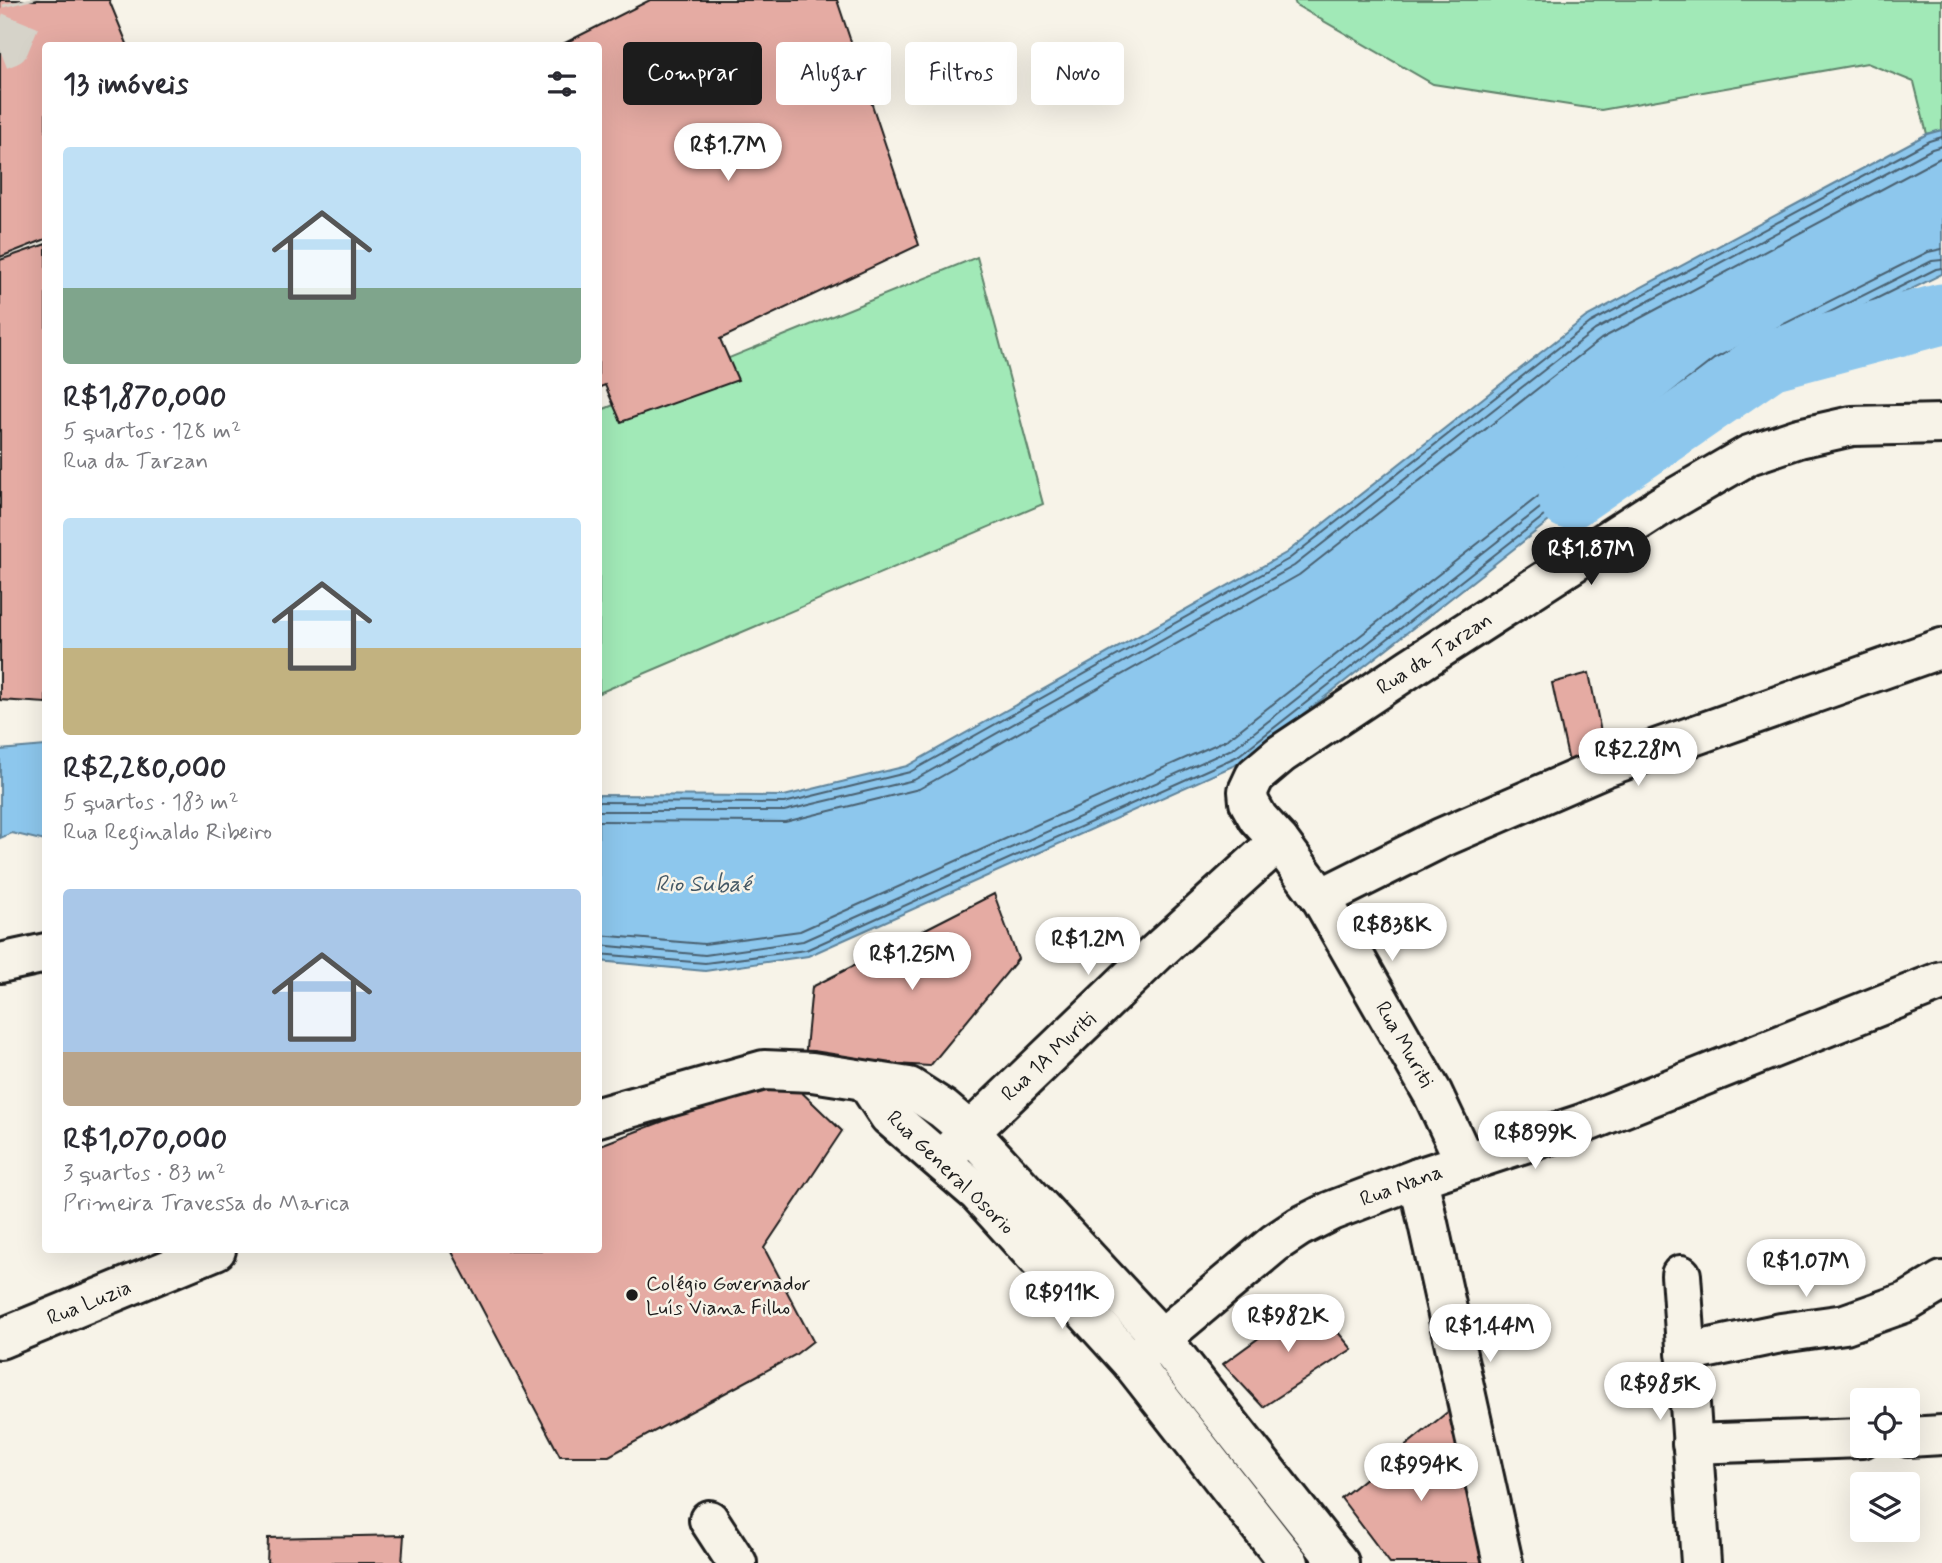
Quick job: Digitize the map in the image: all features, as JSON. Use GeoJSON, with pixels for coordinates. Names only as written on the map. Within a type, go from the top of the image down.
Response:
{"type":"FeatureCollection","features":[{"type":"Feature","properties":{"kind":"street","name":"Rua da Tarzan"},"geometry":{"type":"LineString","coordinates":[[1248,791],[1255,776],[1292,747],[1661,506],[1749,455],[1799,438],[1852,426],[1942,424]]}},
{"type":"Feature","properties":{"kind":"street"},"geometry":{"type":"LineString","coordinates":[[1321,898],[1441,838],[1605,767],[1942,648]]}},
{"type":"Feature","properties":{"kind":"street","name":"Rua Muriti"},"geometry":{"type":"LineString","coordinates":[[1248,791],[1249,802],[1258,818],[1279,841],[1321,898],[1433,1094],[1465,1162]]}},
{"type":"Feature","properties":{"kind":"street","name":"Rua 1A Muriti"},"geometry":{"type":"LineString","coordinates":[[942,1160],[1156,953],[1279,841]]}},
{"type":"Feature","properties":{"kind":"street"},"geometry":{"type":"LineString","coordinates":[[0,963],[42,954]]}},
{"type":"Feature","properties":{"kind":"street","name":"Rua Nana"},"geometry":{"type":"LineString","coordinates":[[1132,1363],[1275,1243],[1299,1227],[1332,1211],[1418,1178],[1582,1125],[1942,981]]}},
{"type":"Feature","properties":{"kind":"street"},"geometry":{"type":"LineString","coordinates":[[602,1116],[764,1070],[812,1072],[866,1081]]}},
{"type":"Feature","properties":{"kind":"street","name":"Rua General Osorio"},"geometry":{"type":"LineString","coordinates":[[866,1081],[909,1087],[943,1109],[969,1131],[1162,1339],[1339,1563]]}},
{"type":"Feature","properties":{"kind":"street","name":"Rua General Osorio"},"geometry":{"type":"LineString","coordinates":[[866,1081],[889,1116],[978,1193],[1132,1363],[1289,1563]]}},
{"type":"Feature","properties":{"kind":"street"},"geometry":{"type":"LineString","coordinates":[[1418,1178],[1503,1563]]}},
{"type":"Feature","properties":{"kind":"street","name":"Rua Luzia"},"geometry":{"type":"LineString","coordinates":[[0,1339],[209,1253]]}},
{"type":"Feature","properties":{"kind":"street"},"geometry":{"type":"LineString","coordinates":[[1681,1275],[1701,1563]]}},
{"type":"Feature","properties":{"kind":"street"},"geometry":{"type":"LineString","coordinates":[[1686,1353],[1781,1333],[1845,1324],[1907,1302],[1942,1281]]}},
{"type":"Feature","properties":{"kind":"street"},"geometry":{"type":"LineString","coordinates":[[1920,1436],[1942,1435]]}},
{"type":"Feature","properties":{"kind":"street"},"geometry":{"type":"LineString","coordinates":[[1692,1444],[1850,1438]]}},
{"type":"Feature","properties":{"kind":"street"},"geometry":{"type":"LineString","coordinates":[[709,1520],[737,1563]]}},
{"type":"Feature","properties":{"kind":"green space"},"geometry":{"type":"Polygon","coordinates":[[[1294,0],[1942,0],[1942,130],[1927,134],[1914,82],[1867,63],[1601,110],[1433,84],[1296,5],[1294,0]]]}},
{"type":"Feature","properties":{"kind":"green space"},"geometry":{"type":"Polygon","coordinates":[[[977,257],[1043,504],[602,692],[602,410],[977,257]]]}},
{"type":"Feature","properties":{"kind":"water","name":"Rio Subaé"},"geometry":{"type":"Polygon","coordinates":[[[1942,130],[1942,274],[1729,380],[1242,762],[808,956],[705,971],[602,961],[602,795],[784,796],[907,766],[1286,553],[1586,317],[1927,134],[1942,130]]]}},
{"type":"Feature","properties":{"kind":"water"},"geometry":{"type":"Polygon","coordinates":[[[42,746],[42,840],[12,833],[0,838],[0,750],[42,746]]]}},
{"type":"Feature","properties":{"kind":"building"},"geometry":{"type":"Polygon","coordinates":[[[0,0],[109,0],[126,42],[42,42],[42,241],[0,257],[0,0]]]}},
{"type":"Feature","properties":{"kind":"building"},"geometry":{"type":"Polygon","coordinates":[[[650,0],[837,0],[851,42],[776,42],[776,105],[872,105],[919,245],[720,339],[738,380],[621,422],[605,385],[602,386],[602,42],[567,42],[650,0]]]}},
{"type":"Feature","properties":{"kind":"building"},"geometry":{"type":"Polygon","coordinates":[[[42,245],[42,703],[0,700],[0,260],[42,245]]]}},
{"type":"Feature","properties":{"kind":"building"},"geometry":{"type":"Polygon","coordinates":[[[1589,673],[1605,752],[1570,767],[1552,683],[1589,673]]]}},
{"type":"Feature","properties":{"kind":"building"},"geometry":{"type":"Polygon","coordinates":[[[994,894],[1018,959],[930,1066],[805,1059],[812,987],[994,894]]]}},
{"type":"Feature","properties":{"kind":"building","name":"Colégio Governador Luís Viana Filho"},"geometry":{"type":"Polygon","coordinates":[[[793,1084],[842,1131],[764,1248],[813,1341],[795,1355],[609,1456],[560,1456],[453,1253],[602,1253],[602,1144],[711,1103],[793,1084]]]}},
{"type":"Feature","properties":{"kind":"building"},"geometry":{"type":"Polygon","coordinates":[[[1311,1300],[1352,1349],[1263,1407],[1223,1364],[1311,1300]]]}},
{"type":"Feature","properties":{"kind":"building"},"geometry":{"type":"Polygon","coordinates":[[[1450,1410],[1486,1563],[1390,1563],[1341,1498],[1450,1410]]]}},
{"type":"Feature","properties":{"kind":"building"},"geometry":{"type":"Polygon","coordinates":[[[404,1535],[402,1563],[267,1563],[268,1538],[404,1535]]]}},
{"type":"Feature","properties":{"kind":"waterway"},"geometry":{"type":"LineString","coordinates":[[1569,499],[1770,360],[1942,314]]}},
{"type":"Feature","properties":{"kind":"tunnel"},"geometry":{"type":"LineString","coordinates":[[0,50],[10,46],[24,12],[21,0]]}},
{"type":"Feature","properties":{"kind":"place","name":"Colégio Governador Luís Viana Filho"},"geometry":{"type":"Point","coordinates":[632,1295]}}]}
